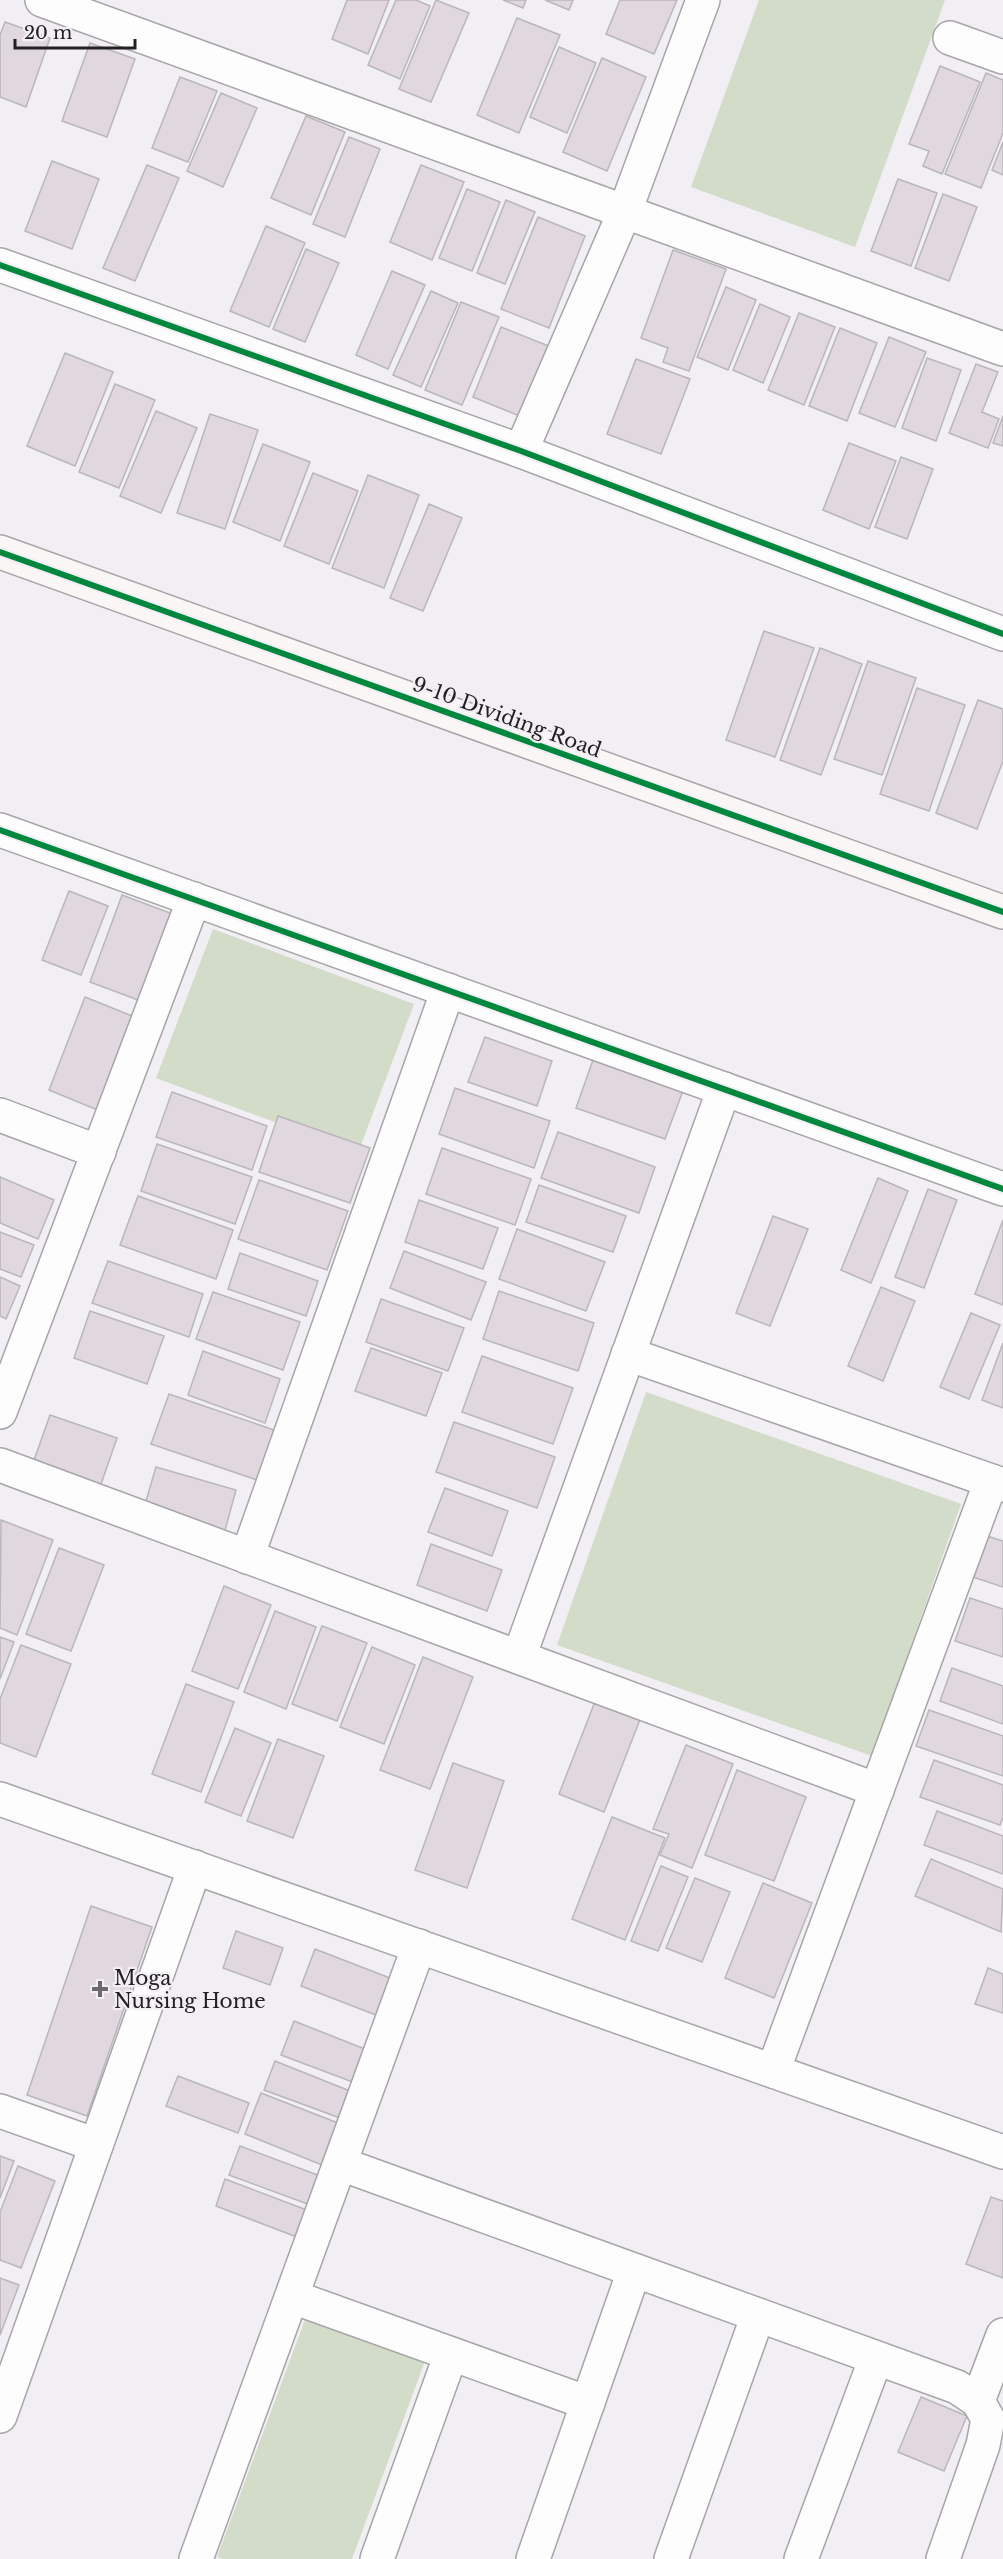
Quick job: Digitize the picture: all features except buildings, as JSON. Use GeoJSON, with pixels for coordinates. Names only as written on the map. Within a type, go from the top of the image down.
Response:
{"type":"FeatureCollection","features":[{"type":"Feature","properties":{"kind":"street"},"geometry":{"type":"LineString","coordinates":[[42,0],[1003,349]]}},
{"type":"Feature","properties":{"kind":"street"},"geometry":{"type":"LineString","coordinates":[[521,451],[625,211],[703,0]]}},
{"type":"Feature","properties":{"kind":"street"},"geometry":{"type":"LineString","coordinates":[[950,38],[1003,57]]}},
{"type":"Feature","properties":{"kind":"street"},"geometry":{"type":"LineString","coordinates":[[0,265],[521,451],[1003,634]]}},
{"type":"Feature","properties":{"kind":"street","name":"9-10 Dividing Road"},"geometry":{"type":"LineString","coordinates":[[0,552],[1003,912]]}},
{"type":"Feature","properties":{"kind":"street"},"geometry":{"type":"LineString","coordinates":[[0,830],[1003,1189]]}},
{"type":"Feature","properties":{"kind":"street"},"geometry":{"type":"LineString","coordinates":[[0,1412],[195,899]]}},
{"type":"Feature","properties":{"kind":"street"},"geometry":{"type":"LineString","coordinates":[[247,1557],[448,990]]}},
{"type":"Feature","properties":{"kind":"street"},"geometry":{"type":"LineString","coordinates":[[519,1657],[724,1089]]}},
{"type":"Feature","properties":{"kind":"street"},"geometry":{"type":"LineString","coordinates":[[0,1115],[99,1152]]}},
{"type":"Feature","properties":{"kind":"street"},"geometry":{"type":"LineString","coordinates":[[627,1354],[997,1483],[877,1790],[773,2071]]}},
{"type":"Feature","properties":{"kind":"street"},"geometry":{"type":"LineString","coordinates":[[0,1465],[877,1790]]}},
{"type":"Feature","properties":{"kind":"street"},"geometry":{"type":"LineString","coordinates":[[0,1799],[1003,2152]]}},
{"type":"Feature","properties":{"kind":"street"},"geometry":{"type":"LineString","coordinates":[[1,2408],[195,1867]]}},
{"type":"Feature","properties":{"kind":"street"},"geometry":{"type":"LineString","coordinates":[[196,2559],[293,2297],[418,1946]]}},
{"type":"Feature","properties":{"kind":"street"},"geometry":{"type":"LineString","coordinates":[[0,2111],[96,2145]]}},
{"type":"Feature","properties":{"kind":"street"},"geometry":{"type":"LineString","coordinates":[[341,2164],[957,2387],[978,2401],[988,2419],[983,2445],[942,2559]]}},
{"type":"Feature","properties":{"kind":"street"},"geometry":{"type":"LineString","coordinates":[[533,2559],[634,2271]]}},
{"type":"Feature","properties":{"kind":"street"},"geometry":{"type":"LineString","coordinates":[[293,2297],[588,2403]]}},
{"type":"Feature","properties":{"kind":"street"},"geometry":{"type":"LineString","coordinates":[[670,2559],[758,2315]]}},
{"type":"Feature","properties":{"kind":"street"},"geometry":{"type":"LineString","coordinates":[[978,2401],[1003,2335]]}},
{"type":"Feature","properties":{"kind":"street"},"geometry":{"type":"LineString","coordinates":[[376,2559],[451,2354]]}},
{"type":"Feature","properties":{"kind":"street"},"geometry":{"type":"LineString","coordinates":[[801,2559],[876,2358]]}},
{"type":"Feature","properties":{"kind":"green space"},"geometry":{"type":"Polygon","coordinates":[[[759,0],[945,0],[855,247],[691,187],[759,0]]]}},
{"type":"Feature","properties":{"kind":"green space"},"geometry":{"type":"Polygon","coordinates":[[[213,929],[414,1004],[358,1153],[156,1078],[213,929]]]}},
{"type":"Feature","properties":{"kind":"green space"},"geometry":{"type":"Polygon","coordinates":[[[646,1392],[961,1504],[872,1756],[557,1645],[646,1392]]]}},
{"type":"Feature","properties":{"kind":"green space"},"geometry":{"type":"Polygon","coordinates":[[[306,2317],[425,2361],[352,2559],[223,2559],[217,2557],[306,2317]]]}},
{"type":"Feature","properties":{"kind":"cycle path"},"geometry":{"type":"LineString","coordinates":[[0,265],[521,451],[1003,634]]}},
{"type":"Feature","properties":{"kind":"cycle path"},"geometry":{"type":"LineString","coordinates":[[0,552],[1003,912]]}},
{"type":"Feature","properties":{"kind":"cycle path"},"geometry":{"type":"LineString","coordinates":[[0,830],[1003,1189]]}},
{"type":"Feature","properties":{"kind":"place","name":"Moga Nursing Home"},"geometry":{"type":"Point","coordinates":[100,1989]}}]}
